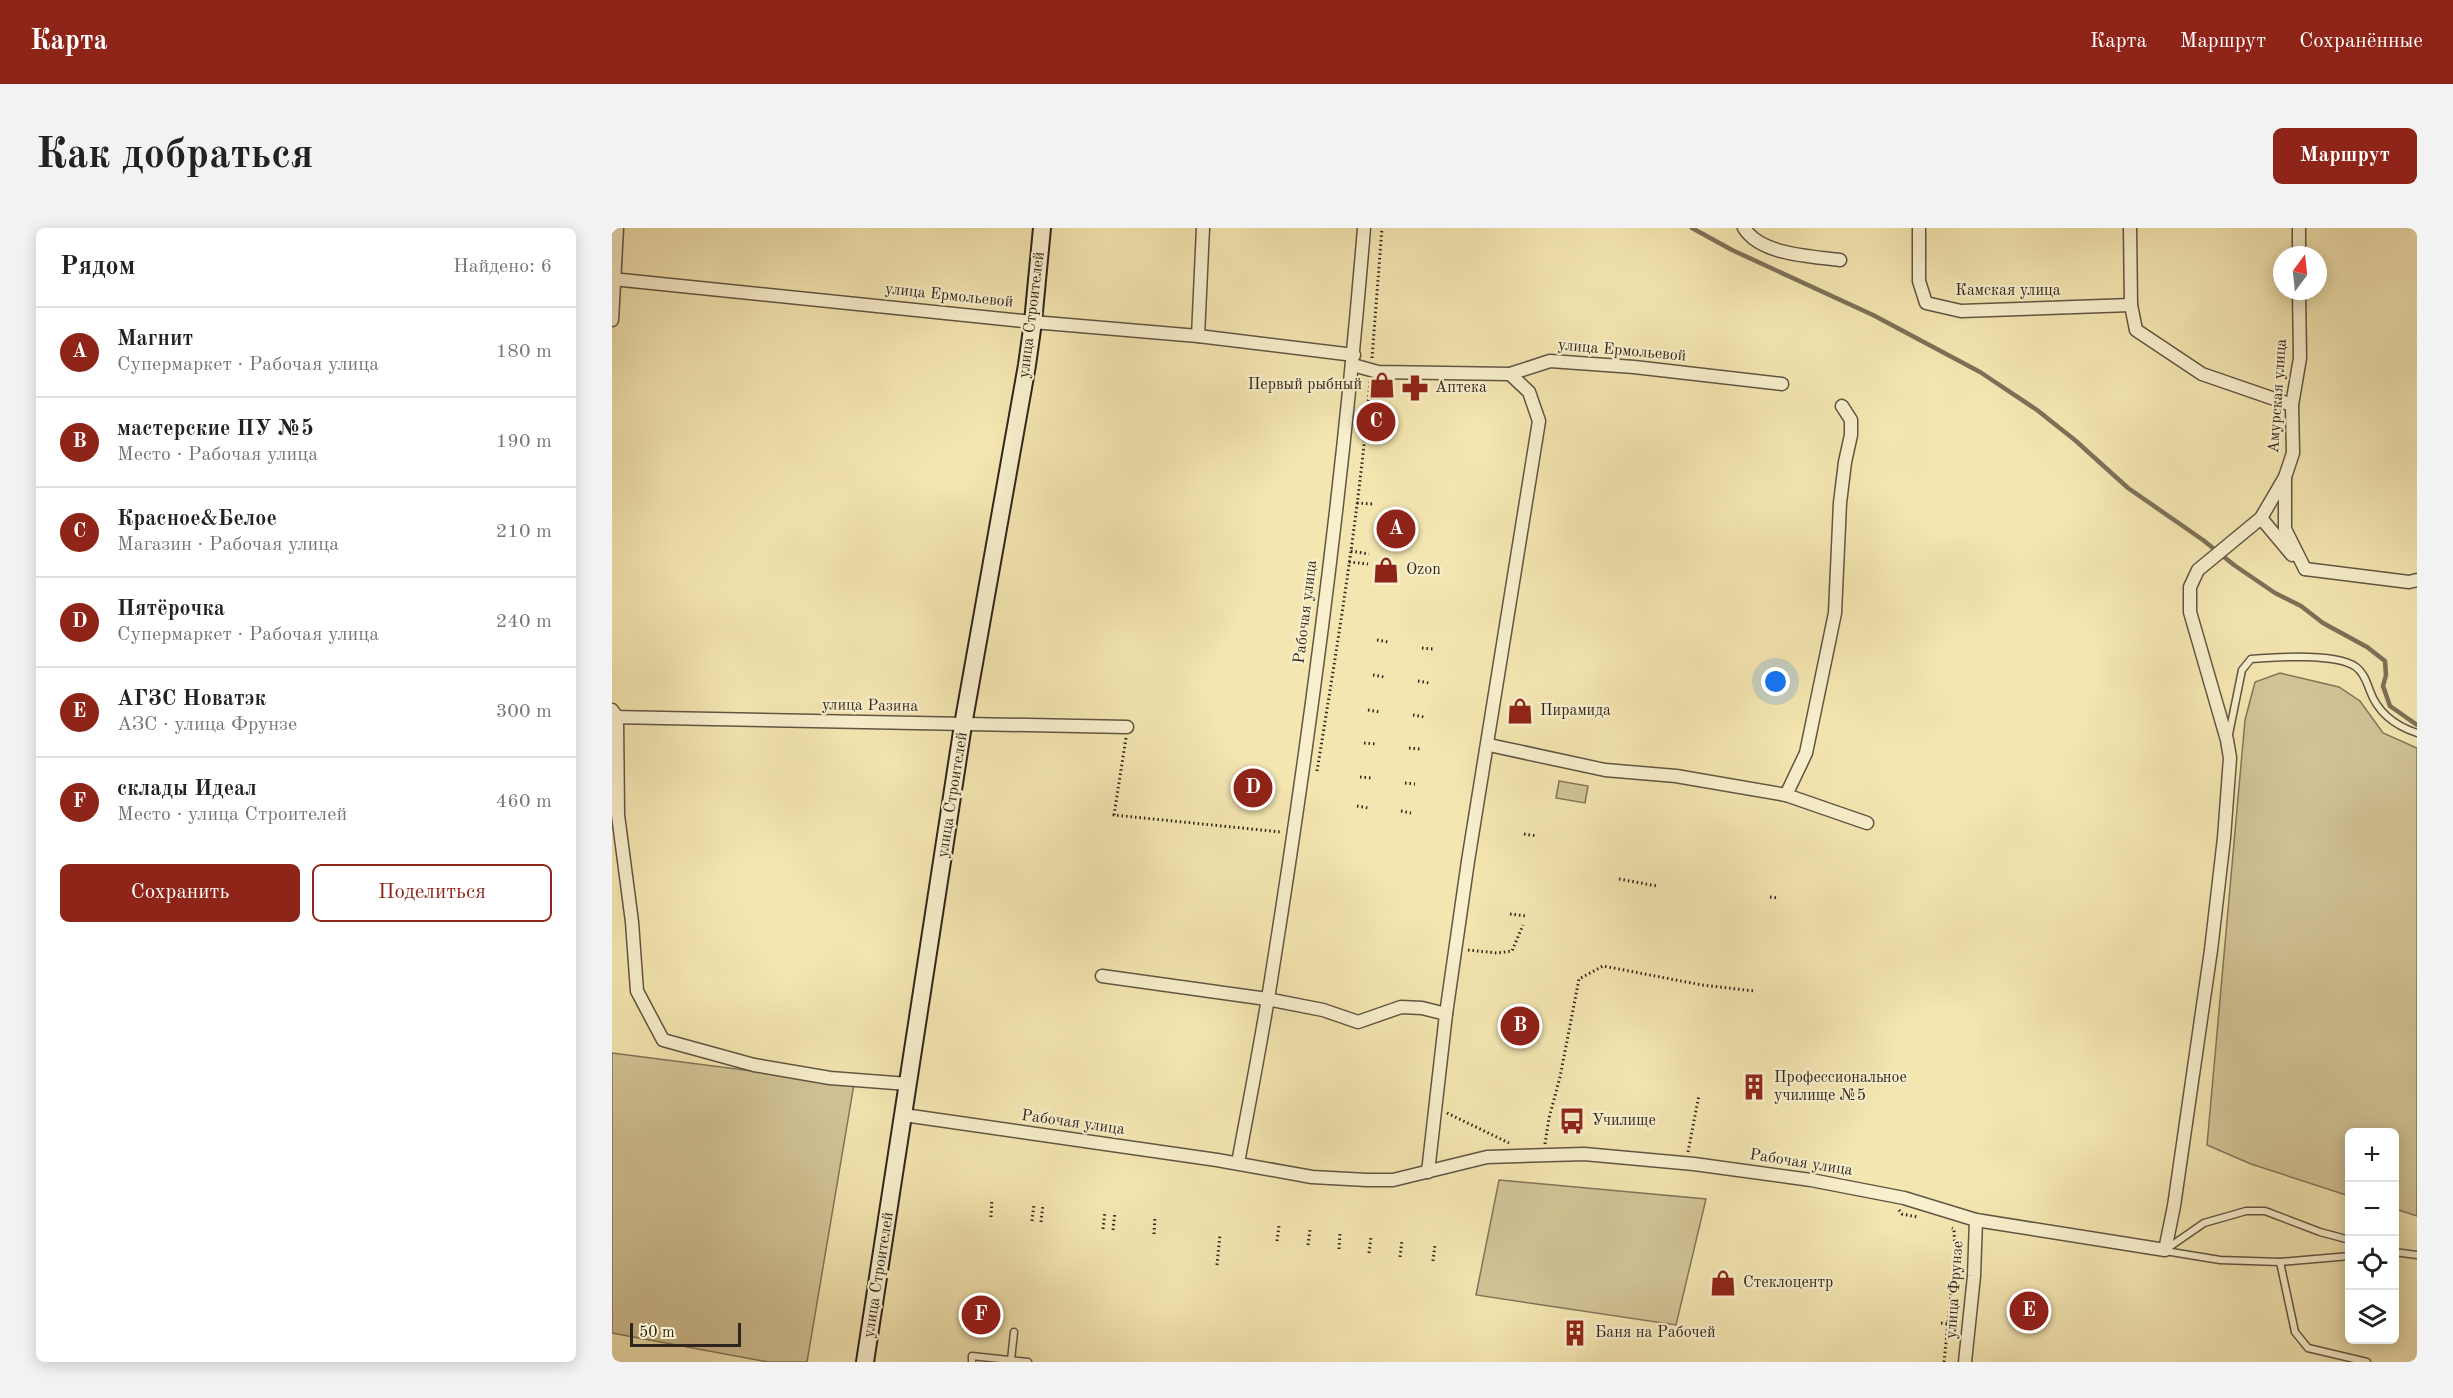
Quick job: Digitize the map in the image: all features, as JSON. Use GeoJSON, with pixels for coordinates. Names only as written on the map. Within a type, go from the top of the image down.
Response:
{"type":"FeatureCollection","features":[{"type":"Feature","properties":{"kind":"street"},"geometry":{"type":"LineString","coordinates":[[612,320],[617,228]]}},
{"type":"Feature","properties":{"kind":"street","name":"улица Строителей"},"geometry":{"type":"LineString","coordinates":[[865,1362],[963,725],[1033,322],[1042,228]]}},
{"type":"Feature","properties":{"kind":"street"},"geometry":{"type":"LineString","coordinates":[[1198,336],[1203,228]]}},
{"type":"Feature","properties":{"kind":"street","name":"Рабочая улица"},"geometry":{"type":"LineString","coordinates":[[1238,1164],[1267,999],[1306,744],[1353,360],[1364,228]]}},
{"type":"Feature","properties":{"kind":"street"},"geometry":{"type":"LineString","coordinates":[[1744,228],[1750,238],[1791,254],[1840,260]]}},
{"type":"Feature","properties":{"kind":"street","name":"Камская улица"},"geometry":{"type":"LineString","coordinates":[[1919,228],[1919,281],[1926,303],[1961,311],[2131,305]]}},
{"type":"Feature","properties":{"kind":"street"},"geometry":{"type":"LineString","coordinates":[[2130,228],[2131,305],[2136,330],[2202,374],[2292,405]]}},
{"type":"Feature","properties":{"kind":"street"},"geometry":{"type":"LineString","coordinates":[[2299,228],[2299,246]]}},
{"type":"Feature","properties":{"kind":"street","name":"улица Ермольевой"},"geometry":{"type":"LineString","coordinates":[[614,280],[1033,322],[1198,336],[1353,360],[1371,370],[1510,374],[1550,361],[1634,367],[1782,384]]}},
{"type":"Feature","properties":{"kind":"street","name":"Амурская улица"},"geometry":{"type":"LineString","coordinates":[[2299,300],[2300,358],[2292,405],[2294,453],[2285,477],[2285,528],[2305,569]]}},
{"type":"Feature","properties":{"kind":"street"},"geometry":{"type":"LineString","coordinates":[[1428,1172],[1434,1107],[1468,861],[1489,745],[1539,421],[1529,392],[1510,374]]}},
{"type":"Feature","properties":{"kind":"street"},"geometry":{"type":"LineString","coordinates":[[1786,795],[1806,753],[1834,613],[1840,503],[1851,435],[1851,420],[1842,406]]}},
{"type":"Feature","properties":{"kind":"street"},"geometry":{"type":"LineString","coordinates":[[2165,1250],[2174,1206],[2211,950],[2230,758],[2227,740],[2190,612],[2190,587],[2198,570],[2261,518],[2285,477]]}},
{"type":"Feature","properties":{"kind":"street"},"geometry":{"type":"LineString","coordinates":[[2261,518],[2305,569],[2414,582]]}},
{"type":"Feature","properties":{"kind":"street"},"geometry":{"type":"LineString","coordinates":[[614,715],[618,814],[632,922],[637,991],[663,1040],[754,1065],[830,1078],[908,1083]]}},
{"type":"Feature","properties":{"kind":"street","name":"улица Разина"},"geometry":{"type":"LineString","coordinates":[[614,715],[963,725],[1127,727]]}},
{"type":"Feature","properties":{"kind":"street"},"geometry":{"type":"LineString","coordinates":[[1489,745],[1605,770],[1676,776],[1786,795],[1867,823]]}},
{"type":"Feature","properties":{"kind":"street"},"geometry":{"type":"LineString","coordinates":[[1102,976],[1151,981],[1267,999],[1323,1010],[1358,1022],[1401,1007],[1422,1008],[1446,1014]]}},
{"type":"Feature","properties":{"kind":"street","name":"Рабочая улица"},"geometry":{"type":"LineString","coordinates":[[904,1115],[1312,1177],[1393,1180],[1487,1157],[1540,1155],[1584,1154],[1686,1163],[1811,1180],[1889,1195],[1976,1220],[2165,1250]]}},
{"type":"Feature","properties":{"kind":"street","name":"улица Фрунзе"},"geometry":{"type":"LineString","coordinates":[[1965,1362],[1974,1276],[1976,1220]]}},
{"type":"Feature","properties":{"kind":"lane"},"geometry":{"type":"LineString","coordinates":[[2227,740],[2242,670],[2251,659],[2293,656],[2341,660],[2358,669],[2392,723],[2417,733]]}},
{"type":"Feature","properties":{"kind":"lane"},"geometry":{"type":"LineString","coordinates":[[2165,1250],[2204,1223],[2246,1211],[2265,1211],[2345,1239]]}},
{"type":"Feature","properties":{"kind":"lane"},"geometry":{"type":"LineString","coordinates":[[2165,1250],[2220,1260],[2280,1262],[2345,1256]]}},
{"type":"Feature","properties":{"kind":"lane"},"geometry":{"type":"LineString","coordinates":[[2399,1252],[2417,1255]]}},
{"type":"Feature","properties":{"kind":"lane"},"geometry":{"type":"LineString","coordinates":[[2280,1262],[2295,1332],[2308,1348],[2367,1362]]}},
{"type":"Feature","properties":{"kind":"lane"},"geometry":{"type":"LineString","coordinates":[[1011,1360],[1014,1332]]}},
{"type":"Feature","properties":{"kind":"lane"},"geometry":{"type":"LineString","coordinates":[[972,1362],[972,1356],[1028,1362]]}},
{"type":"Feature","properties":{"kind":"path"},"geometry":{"type":"LineString","coordinates":[[1317,777],[1357,503],[1371,370],[1382,228]]}},
{"type":"Feature","properties":{"kind":"path"},"geometry":{"type":"LineString","coordinates":[[1357,503],[1373,504]]}},
{"type":"Feature","properties":{"kind":"path"},"geometry":{"type":"LineString","coordinates":[[1351,551],[1369,554]]}},
{"type":"Feature","properties":{"kind":"path"},"geometry":{"type":"LineString","coordinates":[[1349,562],[1368,564]]}},
{"type":"Feature","properties":{"kind":"path"},"geometry":{"type":"LineString","coordinates":[[1377,640],[1388,642]]}},
{"type":"Feature","properties":{"kind":"path"},"geometry":{"type":"LineString","coordinates":[[1422,648],[1433,649]]}},
{"type":"Feature","properties":{"kind":"path"},"geometry":{"type":"LineString","coordinates":[[1373,675],[1384,676]]}},
{"type":"Feature","properties":{"kind":"path"},"geometry":{"type":"LineString","coordinates":[[1418,681],[1429,682]]}},
{"type":"Feature","properties":{"kind":"path"},"geometry":{"type":"LineString","coordinates":[[1368,710],[1380,712]]}},
{"type":"Feature","properties":{"kind":"path"},"geometry":{"type":"LineString","coordinates":[[1413,715],[1424,717]]}},
{"type":"Feature","properties":{"kind":"path"},"geometry":{"type":"LineString","coordinates":[[1127,727],[1114,815],[1293,833]]}},
{"type":"Feature","properties":{"kind":"path"},"geometry":{"type":"LineString","coordinates":[[1364,743],[1376,744]]}},
{"type":"Feature","properties":{"kind":"path"},"geometry":{"type":"LineString","coordinates":[[1409,748],[1420,749]]}},
{"type":"Feature","properties":{"kind":"path"},"geometry":{"type":"LineString","coordinates":[[1360,777],[1372,778]]}},
{"type":"Feature","properties":{"kind":"path"},"geometry":{"type":"LineString","coordinates":[[1405,783],[1415,784]]}},
{"type":"Feature","properties":{"kind":"path"},"geometry":{"type":"LineString","coordinates":[[1357,806],[1368,808]]}},
{"type":"Feature","properties":{"kind":"path"},"geometry":{"type":"LineString","coordinates":[[1401,811],[1411,813]]}},
{"type":"Feature","properties":{"kind":"path"},"geometry":{"type":"LineString","coordinates":[[1524,834],[1537,836]]}},
{"type":"Feature","properties":{"kind":"path"},"geometry":{"type":"LineString","coordinates":[[1618,879],[1657,886]]}},
{"type":"Feature","properties":{"kind":"path"},"geometry":{"type":"LineString","coordinates":[[1770,897],[1779,898]]}},
{"type":"Feature","properties":{"kind":"path"},"geometry":{"type":"LineString","coordinates":[[1510,914],[1526,915]]}},
{"type":"Feature","properties":{"kind":"path"},"geometry":{"type":"LineString","coordinates":[[1457,949],[1497,953],[1512,951],[1524,925]]}},
{"type":"Feature","properties":{"kind":"path"},"geometry":{"type":"LineString","coordinates":[[1434,1107],[1540,1155],[1560,1077],[1579,979],[1603,966],[1702,985],[1754,991]]}},
{"type":"Feature","properties":{"kind":"path"},"geometry":{"type":"LineString","coordinates":[[1686,1163],[1699,1095]]}},
{"type":"Feature","properties":{"kind":"path"},"geometry":{"type":"LineString","coordinates":[[1889,1195],[1902,1214],[1921,1218]]}},
{"type":"Feature","properties":{"kind":"path"},"geometry":{"type":"LineString","coordinates":[[990,1217],[992,1199]]}},
{"type":"Feature","properties":{"kind":"path"},"geometry":{"type":"LineString","coordinates":[[1032,1221],[1034,1204]]}},
{"type":"Feature","properties":{"kind":"path"},"geometry":{"type":"LineString","coordinates":[[1041,1222],[1043,1204]]}},
{"type":"Feature","properties":{"kind":"path"},"geometry":{"type":"LineString","coordinates":[[1103,1229],[1105,1211]]}},
{"type":"Feature","properties":{"kind":"path"},"geometry":{"type":"LineString","coordinates":[[1113,1230],[1115,1212]]}},
{"type":"Feature","properties":{"kind":"path"},"geometry":{"type":"LineString","coordinates":[[1154,1234],[1155,1216]]}},
{"type":"Feature","properties":{"kind":"path"},"geometry":{"type":"LineString","coordinates":[[1944,1362],[1955,1254],[1954,1229],[1947,1225]]}},
{"type":"Feature","properties":{"kind":"path"},"geometry":{"type":"LineString","coordinates":[[1277,1241],[1279,1226]]}},
{"type":"Feature","properties":{"kind":"path"},"geometry":{"type":"LineString","coordinates":[[1308,1245],[1310,1230]]}},
{"type":"Feature","properties":{"kind":"path"},"geometry":{"type":"LineString","coordinates":[[1339,1249],[1340,1233]]}},
{"type":"Feature","properties":{"kind":"path"},"geometry":{"type":"LineString","coordinates":[[1217,1265],[1220,1234]]}},
{"type":"Feature","properties":{"kind":"path"},"geometry":{"type":"LineString","coordinates":[[1369,1253],[1371,1237]]}},
{"type":"Feature","properties":{"kind":"path"},"geometry":{"type":"LineString","coordinates":[[1401,1257],[1402,1240]]}},
{"type":"Feature","properties":{"kind":"path"},"geometry":{"type":"LineString","coordinates":[[1433,1261],[1435,1244]]}},
{"type":"Feature","properties":{"kind":"path"},"geometry":{"type":"LineString","coordinates":[[1941,1323],[1948,1324]]}},
{"type":"Feature","properties":{"kind":"shaded area"},"geometry":{"type":"Polygon","coordinates":[[[2280,673],[2339,687],[2360,701],[2383,733],[2417,748],[2417,1216],[2399,1210],[2399,1128],[2345,1128],[2345,1195],[2251,1164],[2207,1145],[2245,720],[2255,682],[2280,673]]]}},
{"type":"Feature","properties":{"kind":"shaded area"},"geometry":{"type":"Polygon","coordinates":[[[1559,781],[1588,786],[1585,803],[1556,798],[1559,781]]]}},
{"type":"Feature","properties":{"kind":"shaded area"},"geometry":{"type":"Polygon","coordinates":[[[612,1053],[854,1084],[807,1362],[768,1362],[612,1333],[612,1053]]]}},
{"type":"Feature","properties":{"kind":"shaded area"},"geometry":{"type":"Polygon","coordinates":[[[1499,1180],[1706,1199],[1676,1325],[1476,1295],[1499,1180]]]}},
{"type":"Feature","properties":{"kind":"waterway"},"geometry":{"type":"LineString","coordinates":[[1692,228],[1732,250],[1873,315],[1980,372],[2037,410],[2076,441],[2128,488],[2203,540],[2234,565],[2275,593],[2301,606],[2323,623],[2367,647],[2385,661],[2386,675],[2383,686],[2390,706],[2417,725]]}},
{"type":"Feature","properties":{"kind":"place","name":"Первый рыбный"},"geometry":{"type":"Point","coordinates":[1382,385]}},
{"type":"Feature","properties":{"kind":"place","name":"Аптека"},"geometry":{"type":"Point","coordinates":[1415,388]}},
{"type":"Feature","properties":{"kind":"place","name":"Красное&Белое"},"geometry":{"type":"Point","coordinates":[1376,422]}},
{"type":"Feature","properties":{"kind":"place","name":"Магнит"},"geometry":{"type":"Point","coordinates":[1396,529]}},
{"type":"Feature","properties":{"kind":"place","name":"Ozon"},"geometry":{"type":"Point","coordinates":[1386,570]}},
{"type":"Feature","properties":{"kind":"place","name":"Пирамида"},"geometry":{"type":"Point","coordinates":[1520,711]}},
{"type":"Feature","properties":{"kind":"place","name":"Пятёрочка"},"geometry":{"type":"Point","coordinates":[1253,788]}},
{"type":"Feature","properties":{"kind":"place","name":"мастерские ПУ №5"},"geometry":{"type":"Point","coordinates":[1520,1026]}},
{"type":"Feature","properties":{"kind":"place","name":"Профессиональное училище №5"},"geometry":{"type":"Point","coordinates":[1754,1087]}},
{"type":"Feature","properties":{"kind":"place","name":"Училище"},"geometry":{"type":"Point","coordinates":[1572,1121]}},
{"type":"Feature","properties":{"kind":"place","name":"Стеклоцентр"},"geometry":{"type":"Point","coordinates":[1723,1283]}},
{"type":"Feature","properties":{"kind":"place","name":"АГЗС Новатэк"},"geometry":{"type":"Point","coordinates":[2029,1311]}},
{"type":"Feature","properties":{"kind":"place","name":"склады Идеал"},"geometry":{"type":"Point","coordinates":[981,1315]}},
{"type":"Feature","properties":{"kind":"place","name":"Баня на Рабочей"},"geometry":{"type":"Point","coordinates":[1575,1333]}}]}
